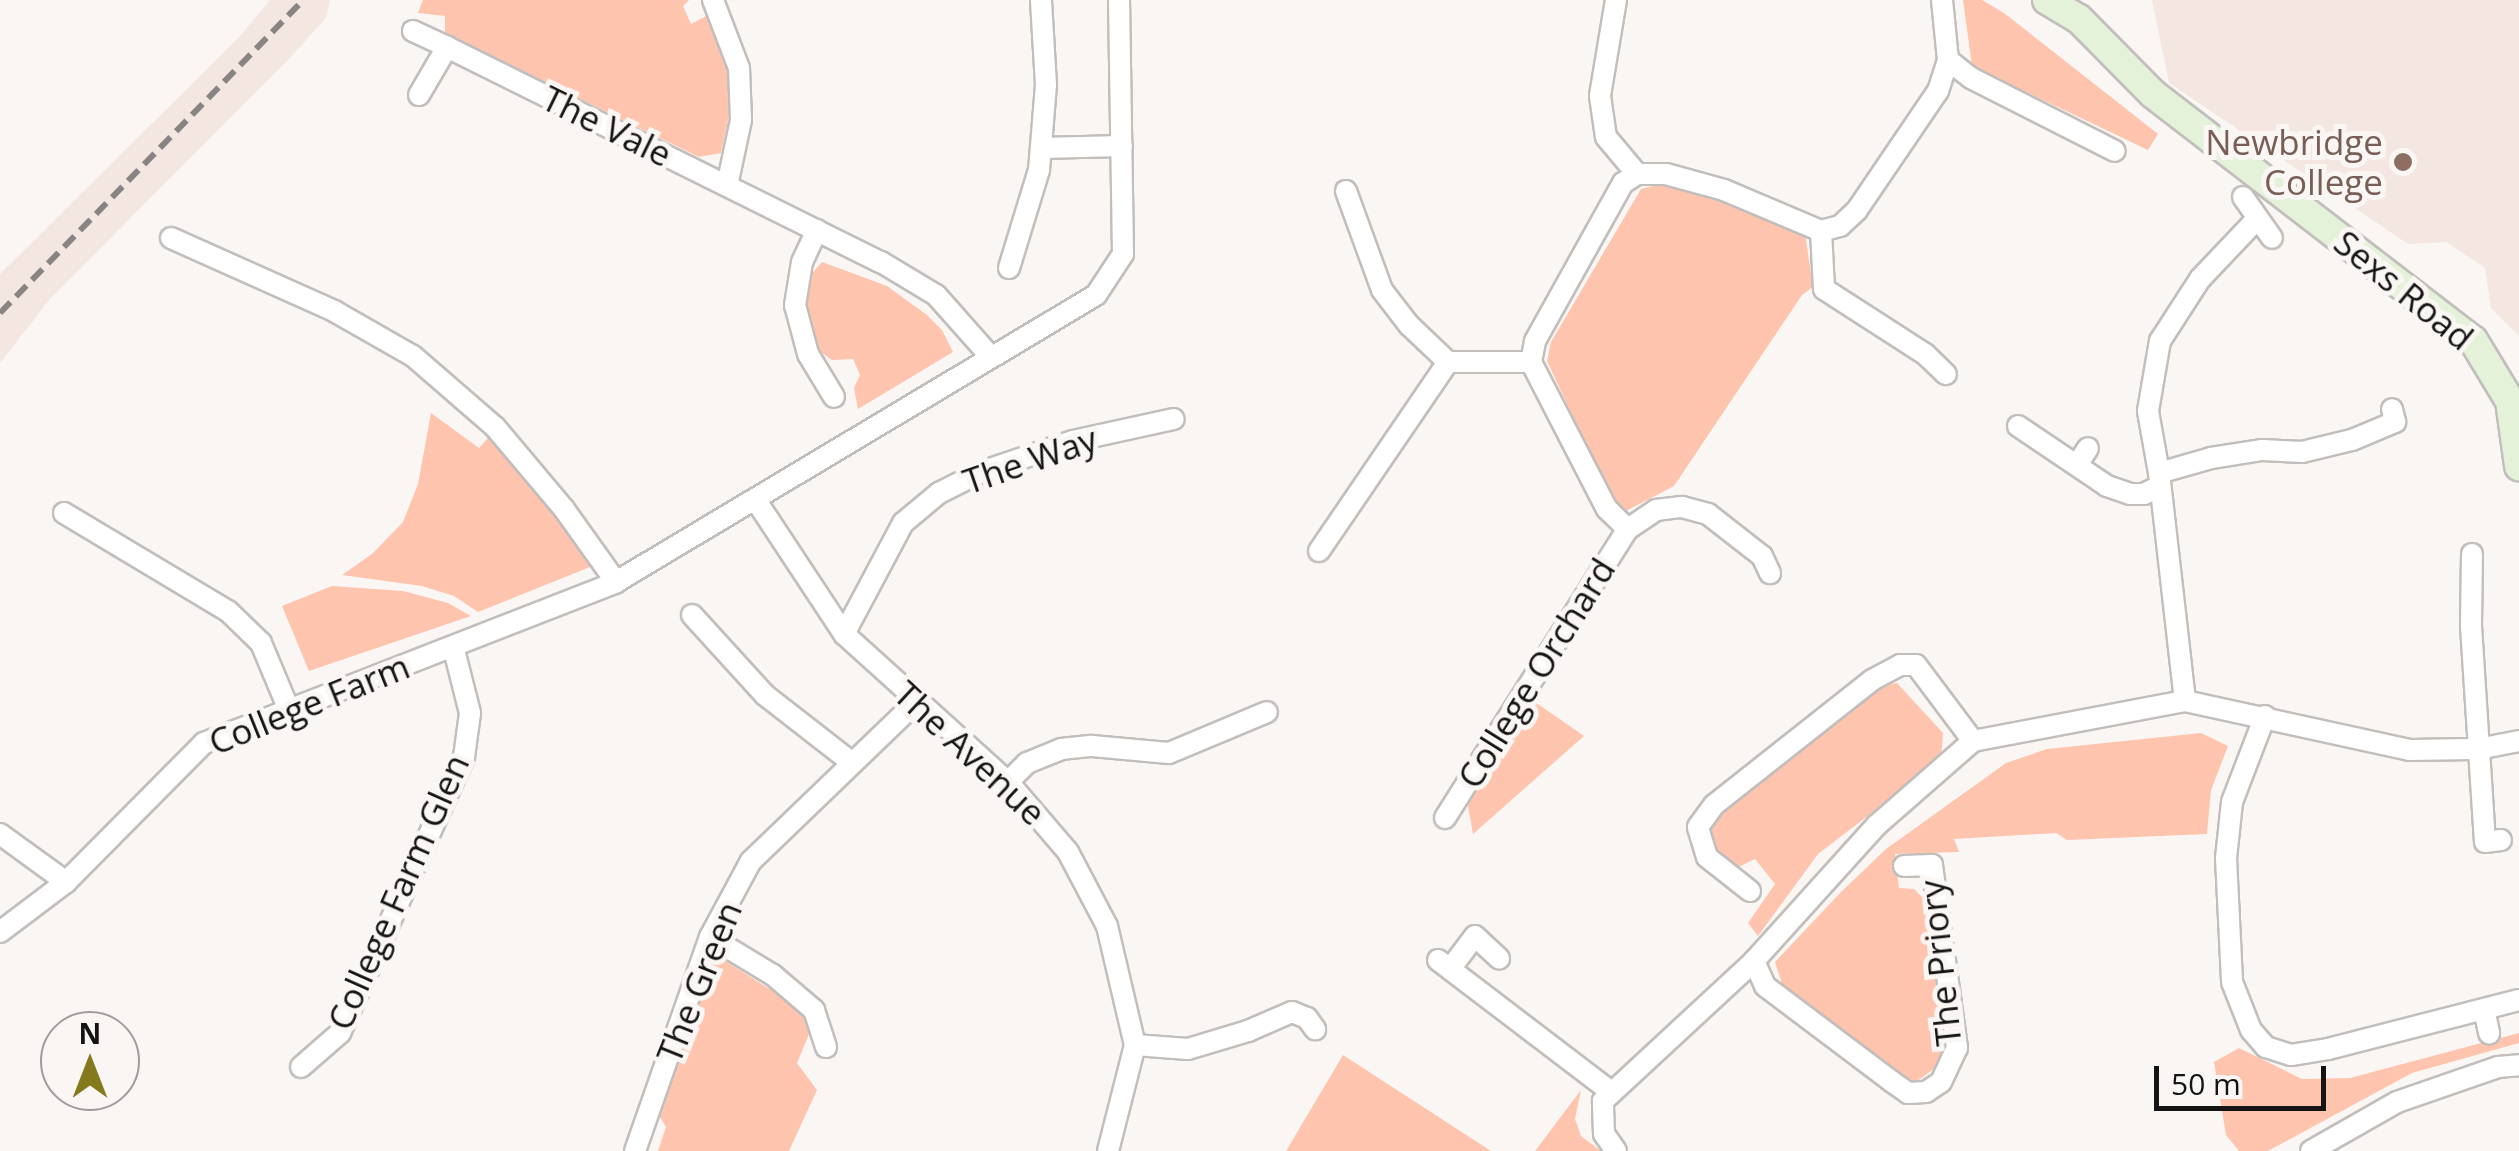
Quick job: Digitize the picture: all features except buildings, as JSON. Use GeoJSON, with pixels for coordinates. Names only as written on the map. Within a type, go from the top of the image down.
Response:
{"type":"FeatureCollection","features":[{"type":"Feature","properties":{"kind":"street"},"geometry":{"type":"LineString","coordinates":[[713,0],[739,68],[741,120],[726,186]]}},
{"type":"Feature","properties":{"kind":"street"},"geometry":{"type":"LineString","coordinates":[[1009,268],[1040,148],[1046,85],[1041,0]]}},
{"type":"Feature","properties":{"kind":"street","name":"College Farm"},"geometry":{"type":"LineString","coordinates":[[0,932],[66,882],[204,743],[616,582],[1096,295],[1123,254],[1119,0]]}},
{"type":"Feature","properties":{"kind":"street"},"geometry":{"type":"LineString","coordinates":[[1616,0],[1600,96],[1606,137],[1637,174]]}},
{"type":"Feature","properties":{"kind":"street"},"geometry":{"type":"LineString","coordinates":[[1346,191],[1382,290],[1408,325],[1448,362],[1531,362],[1535,341],[1614,199],[1624,183],[1637,174],[1666,174],[1724,190],[1821,231],[1840,226],[1857,210],[1938,91],[1948,60],[1942,0]]}},
{"type":"Feature","properties":{"kind":"street","name":"Sexs Road"},"geometry":{"type":"LineString","coordinates":[[2047,0],[2083,10],[2154,94],[2472,340],[2510,401],[2519,466]]}},
{"type":"Feature","properties":{"kind":"street","name":"The Vale"},"geometry":{"type":"LineString","coordinates":[[413,31],[816,230],[936,295],[991,357]]}},
{"type":"Feature","properties":{"kind":"street"},"geometry":{"type":"LineString","coordinates":[[418,95],[448,48]]}},
{"type":"Feature","properties":{"kind":"street"},"geometry":{"type":"LineString","coordinates":[[1948,60],[1971,78],[2116,151]]}},
{"type":"Feature","properties":{"kind":"street"},"geometry":{"type":"LineString","coordinates":[[1040,148],[1122,146]]}},
{"type":"Feature","properties":{"kind":"street"},"geometry":{"type":"LineString","coordinates":[[2243,197],[2272,238]]}},
{"type":"Feature","properties":{"kind":"street"},"geometry":{"type":"LineString","coordinates":[[2185,700],[2160,480],[2148,411],[2160,341],[2200,279],[2256,220]]}},
{"type":"Feature","properties":{"kind":"street"},"geometry":{"type":"LineString","coordinates":[[816,230],[802,262],[794,305],[808,354],[834,398]]}},
{"type":"Feature","properties":{"kind":"street"},"geometry":{"type":"LineString","coordinates":[[1821,231],[1824,289],[1925,354],[1946,374]]}},
{"type":"Feature","properties":{"kind":"street"},"geometry":{"type":"LineString","coordinates":[[171,238],[334,311],[413,356],[496,427],[564,509],[616,582]]}},
{"type":"Feature","properties":{"kind":"street"},"geometry":{"type":"LineString","coordinates":[[1320,550],[1448,362]]}},
{"type":"Feature","properties":{"kind":"street","name":"College Orchard"},"geometry":{"type":"LineString","coordinates":[[1531,362],[1607,508],[1628,529]]}},
{"type":"Feature","properties":{"kind":"street"},"geometry":{"type":"LineString","coordinates":[[2018,426],[2083,457],[2107,486],[2144,494],[2160,480],[2212,458],[2262,450],[2302,452],[2352,440],[2395,422],[2392,409]]}},
{"type":"Feature","properties":{"kind":"street","name":"The Way"},"geometry":{"type":"LineString","coordinates":[[844,634],[903,523],[939,493],[982,472],[1073,440],[1174,419]]}},
{"type":"Feature","properties":{"kind":"street","name":"The Avenue"},"geometry":{"type":"LineString","coordinates":[[755,498],[844,634],[915,703],[1008,782],[1068,852],[1107,926],[1135,1045],[1108,1151]]}},
{"type":"Feature","properties":{"kind":"street","name":"College Orchard"},"geometry":{"type":"LineString","coordinates":[[1444,818],[1628,529],[1656,510],[1682,506],[1708,514],[1762,556],[1770,574]]}},
{"type":"Feature","properties":{"kind":"street"},"geometry":{"type":"LineString","coordinates":[[64,513],[228,611],[261,643],[288,710]]}},
{"type":"Feature","properties":{"kind":"street"},"geometry":{"type":"LineString","coordinates":[[2472,554],[2480,579],[2478,749],[2484,842],[2500,840]]}},
{"type":"Feature","properties":{"kind":"street"},"geometry":{"type":"LineString","coordinates":[[692,616],[766,695],[850,762]]}},
{"type":"Feature","properties":{"kind":"street","name":"College Farm Glen"},"geometry":{"type":"LineString","coordinates":[[300,1067],[340,1033],[464,756],[470,714],[453,646]]}},
{"type":"Feature","properties":{"kind":"street"},"geometry":{"type":"LineString","coordinates":[[1750,891],[1707,858],[1698,827],[1714,805],[1872,680],[1900,665],[1916,665],[1972,741]]}},
{"type":"Feature","properties":{"kind":"street"},"geometry":{"type":"LineString","coordinates":[[1616,1151],[1609,1146],[1601,1117],[1602,1100],[1754,961],[1834,867],[1972,741],[2185,700],[2409,750],[2478,749],[2519,742]]}},
{"type":"Feature","properties":{"kind":"street","name":"The Green"},"geometry":{"type":"LineString","coordinates":[[635,1151],[710,937],[751,861],[915,703]]}},
{"type":"Feature","properties":{"kind":"street"},"geometry":{"type":"LineString","coordinates":[[1008,782],[1027,763],[1061,749],[1092,746],[1168,753],[1267,712]]}},
{"type":"Feature","properties":{"kind":"street"},"geometry":{"type":"LineString","coordinates":[[2265,716],[2232,802],[2226,858],[2232,982],[2251,1030],[2266,1047],[2291,1056],[2519,1000]]}},
{"type":"Feature","properties":{"kind":"street"},"geometry":{"type":"LineString","coordinates":[[0,834],[66,882]]}},
{"type":"Feature","properties":{"kind":"street","name":"The Priory"},"geometry":{"type":"LineString","coordinates":[[1754,961],[1765,986],[1890,1082],[1908,1092],[1926,1092],[1941,1082],[1957,1048],[1932,865],[1904,866]]}},
{"type":"Feature","properties":{"kind":"street"},"geometry":{"type":"LineString","coordinates":[[1499,958],[1469,930],[1444,965],[1612,1092]]}},
{"type":"Feature","properties":{"kind":"street"},"geometry":{"type":"LineString","coordinates":[[710,937],[773,974],[814,1010],[826,1047]]}},
{"type":"Feature","properties":{"kind":"street"},"geometry":{"type":"LineString","coordinates":[[2484,1009],[2489,1032]]}},
{"type":"Feature","properties":{"kind":"street"},"geometry":{"type":"LineString","coordinates":[[1135,1045],[1188,1049],[1248,1032],[1292,1012],[1307,1018],[1314,1029]]}},
{"type":"Feature","properties":{"kind":"street"},"geometry":{"type":"LineString","coordinates":[[2311,1151],[2397,1102],[2498,1067],[2519,1065]]}},
{"type":"Feature","properties":{"kind":"shaded area"},"geometry":{"type":"Polygon","coordinates":[[[270,0],[330,0],[326,18],[288,60],[50,299],[0,363],[0,274],[240,36],[270,0]]]}},
{"type":"Feature","properties":{"kind":"shaded area"},"geometry":{"type":"Polygon","coordinates":[[[423,0],[689,0],[683,6],[691,24],[708,15],[727,44],[733,97],[721,153],[699,157],[445,33],[445,16],[418,13],[423,0]]]}},
{"type":"Feature","properties":{"kind":"shaded area"},"geometry":{"type":"Polygon","coordinates":[[[1963,0],[1982,0],[2004,13],[2158,134],[2148,150],[1972,66],[1963,0]]]}},
{"type":"Feature","properties":{"kind":"shaded area","name":"Newbridge College"},"geometry":{"type":"Polygon","coordinates":[[[2152,0],[2519,0],[2519,336],[2491,308],[2485,268],[2446,242],[2408,244],[2169,83],[2152,0]]]}},
{"type":"Feature","properties":{"kind":"shaded area"},"geometry":{"type":"Polygon","coordinates":[[[1670,182],[1805,233],[1813,287],[1802,295],[1674,486],[1622,513],[1613,503],[1547,361],[1551,342],[1641,189],[1670,182]]]}},
{"type":"Feature","properties":{"kind":"shaded area"},"geometry":{"type":"Polygon","coordinates":[[[822,262],[887,286],[942,330],[953,352],[858,409],[854,388],[860,375],[853,359],[832,360],[816,349],[804,301],[807,279],[822,262]]]}},
{"type":"Feature","properties":{"kind":"shaded area"},"geometry":{"type":"Polygon","coordinates":[[[431,413],[479,448],[494,431],[571,528],[590,567],[478,612],[454,596],[422,586],[342,575],[372,554],[403,522],[418,484],[431,413]]]}},
{"type":"Feature","properties":{"kind":"shaded area"},"geometry":{"type":"Polygon","coordinates":[[[332,586],[403,591],[448,603],[471,616],[309,671],[282,606],[332,586]]]}},
{"type":"Feature","properties":{"kind":"shaded area"},"geometry":{"type":"Polygon","coordinates":[[[1897,683],[1943,733],[1941,760],[1818,854],[1758,936],[1748,923],[1775,884],[1755,859],[1732,870],[1710,847],[1711,829],[1721,812],[1881,686],[1897,683]]]}},
{"type":"Feature","properties":{"kind":"shaded area"},"geometry":{"type":"Polygon","coordinates":[[[1535,702],[1584,736],[1473,834],[1467,801],[1535,702]]]}},
{"type":"Feature","properties":{"kind":"shaded area"},"geometry":{"type":"Polygon","coordinates":[[[2201,733],[2228,746],[2211,790],[2207,834],[2067,840],[2056,833],[1954,839],[1959,852],[1895,854],[1899,888],[1914,889],[1930,905],[1946,1046],[1935,1068],[1916,1082],[1886,1066],[1782,984],[1775,962],[1840,893],[1886,849],[2006,763],[2047,749],[2201,733]]]}},
{"type":"Feature","properties":{"kind":"shaded area"},"geometry":{"type":"Polygon","coordinates":[[[719,957],[803,1010],[812,1027],[797,1063],[817,1090],[789,1151],[658,1151],[666,1127],[658,1114],[709,966],[719,957]]]}},
{"type":"Feature","properties":{"kind":"shaded area"},"geometry":{"type":"Polygon","coordinates":[[[2519,1033],[2519,1043],[2412,1073],[2268,1151],[2239,1151],[2226,1135],[2214,1062],[2239,1048],[2302,1079],[2350,1078],[2519,1033]]]}},
{"type":"Feature","properties":{"kind":"shaded area"},"geometry":{"type":"Polygon","coordinates":[[[1343,1055],[1491,1151],[1286,1151],[1343,1055]]]}},
{"type":"Feature","properties":{"kind":"shaded area"},"geometry":{"type":"Polygon","coordinates":[[[1581,1090],[1575,1119],[1581,1136],[1601,1151],[1535,1151],[1581,1090]]]}},
{"type":"Feature","properties":{"kind":"railway"},"geometry":{"type":"LineString","coordinates":[[0,313],[303,0]]}},
{"type":"Feature","properties":{"kind":"place","name":"Newbridge College"},"geometry":{"type":"Point","coordinates":[2403,162]}}]}
